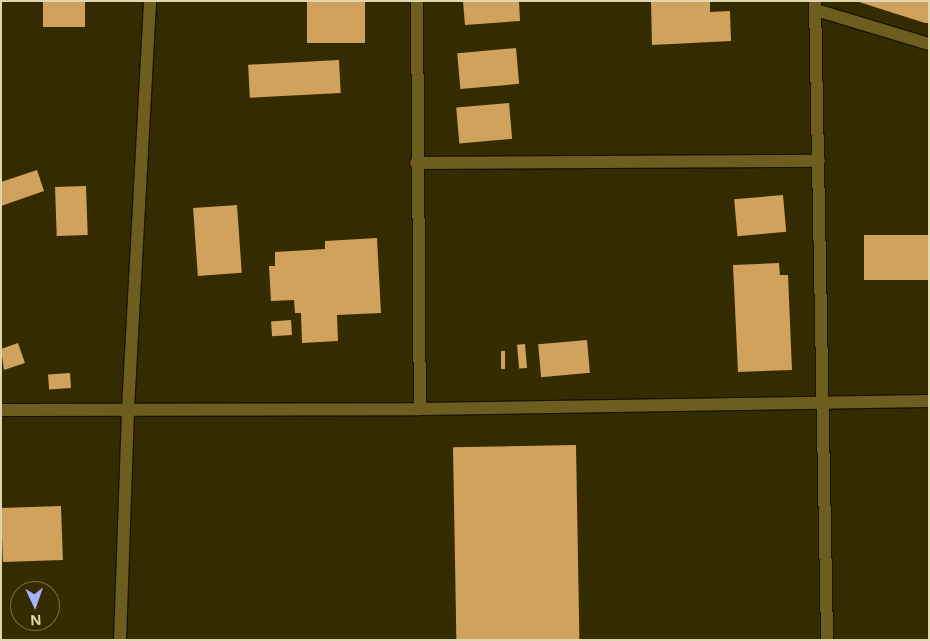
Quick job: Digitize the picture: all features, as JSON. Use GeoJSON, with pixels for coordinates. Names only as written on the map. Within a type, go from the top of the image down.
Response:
{"type":"FeatureCollection","features":[{"type":"Feature","properties":{"kind":"street"},"geometry":{"type":"LineString","coordinates":[[120,640],[128,408],[150,1]]}},
{"type":"Feature","properties":{"kind":"street"},"geometry":{"type":"LineString","coordinates":[[417,1],[416,163],[420,409]]}},
{"type":"Feature","properties":{"kind":"street"},"geometry":{"type":"LineString","coordinates":[[827,640],[824,402],[815,6],[929,44]]}},
{"type":"Feature","properties":{"kind":"street"},"geometry":{"type":"LineString","coordinates":[[416,163],[819,161]]}},
{"type":"Feature","properties":{"kind":"street"},"geometry":{"type":"LineString","coordinates":[[1,410],[128,408],[420,409],[929,401]]}},
{"type":"Feature","properties":{"kind":"building"},"geometry":{"type":"Polygon","coordinates":[[[307,1],[365,1],[365,43],[307,43],[307,1]]]}},
{"type":"Feature","properties":{"kind":"building"},"geometry":{"type":"Polygon","coordinates":[[[463,1],[519,1],[520,21],[465,25],[463,1]]]}},
{"type":"Feature","properties":{"kind":"building"},"geometry":{"type":"Polygon","coordinates":[[[651,1],[710,1],[710,12],[730,11],[731,41],[652,45],[651,1]]]}},
{"type":"Feature","properties":{"kind":"building"},"geometry":{"type":"Polygon","coordinates":[[[929,1],[929,23],[859,2],[929,1]]]}},
{"type":"Feature","properties":{"kind":"building"},"geometry":{"type":"Polygon","coordinates":[[[43,2],[85,2],[85,27],[43,27],[43,2]]]}},
{"type":"Feature","properties":{"kind":"building"},"geometry":{"type":"Polygon","coordinates":[[[516,48],[519,84],[460,89],[457,53],[516,48]]]}},
{"type":"Feature","properties":{"kind":"building"},"geometry":{"type":"Polygon","coordinates":[[[339,60],[341,93],[250,98],[248,65],[339,60]]]}},
{"type":"Feature","properties":{"kind":"building"},"geometry":{"type":"Polygon","coordinates":[[[509,103],[512,139],[459,143],[456,108],[509,103]]]}},
{"type":"Feature","properties":{"kind":"building"},"geometry":{"type":"Polygon","coordinates":[[[37,170],[44,191],[1,206],[1,182],[37,170]]]}},
{"type":"Feature","properties":{"kind":"building"},"geometry":{"type":"Polygon","coordinates":[[[86,186],[88,235],[57,236],[55,187],[86,186]]]}},
{"type":"Feature","properties":{"kind":"building"},"geometry":{"type":"Polygon","coordinates":[[[783,195],[786,232],[737,236],[734,199],[783,195]]]}},
{"type":"Feature","properties":{"kind":"building"},"geometry":{"type":"Polygon","coordinates":[[[237,205],[242,273],[198,276],[193,208],[237,205]]]}},
{"type":"Feature","properties":{"kind":"building"},"geometry":{"type":"Polygon","coordinates":[[[864,235],[929,235],[929,280],[864,280],[864,235]]]}},
{"type":"Feature","properties":{"kind":"building"},"geometry":{"type":"Polygon","coordinates":[[[377,238],[381,313],[337,315],[338,341],[302,343],[301,313],[295,313],[294,300],[271,301],[269,266],[275,266],[275,252],[325,249],[325,241],[377,238]]]}},
{"type":"Feature","properties":{"kind":"building"},"geometry":{"type":"Polygon","coordinates":[[[779,263],[780,275],[788,275],[792,370],[738,372],[733,265],[779,263]]]}},
{"type":"Feature","properties":{"kind":"building"},"geometry":{"type":"Polygon","coordinates":[[[291,320],[292,335],[272,336],[271,321],[291,320]]]}},
{"type":"Feature","properties":{"kind":"building"},"geometry":{"type":"Polygon","coordinates":[[[587,340],[590,373],[541,377],[538,344],[587,340]]]}},
{"type":"Feature","properties":{"kind":"building"},"geometry":{"type":"Polygon","coordinates":[[[18,343],[25,363],[4,370],[1,349],[18,343]]]}},
{"type":"Feature","properties":{"kind":"building"},"geometry":{"type":"Polygon","coordinates":[[[525,344],[527,368],[519,369],[517,345],[525,344]]]}},
{"type":"Feature","properties":{"kind":"building"},"geometry":{"type":"Polygon","coordinates":[[[501,351],[505,351],[505,369],[501,369],[501,351]]]}},
{"type":"Feature","properties":{"kind":"building"},"geometry":{"type":"Polygon","coordinates":[[[70,373],[71,388],[49,389],[48,375],[70,373]]]}},
{"type":"Feature","properties":{"kind":"building"},"geometry":{"type":"Polygon","coordinates":[[[576,445],[579,640],[456,640],[453,447],[576,445]]]}},
{"type":"Feature","properties":{"kind":"building"},"geometry":{"type":"Polygon","coordinates":[[[61,506],[63,560],[3,562],[1,508],[61,506]]]}}]}
